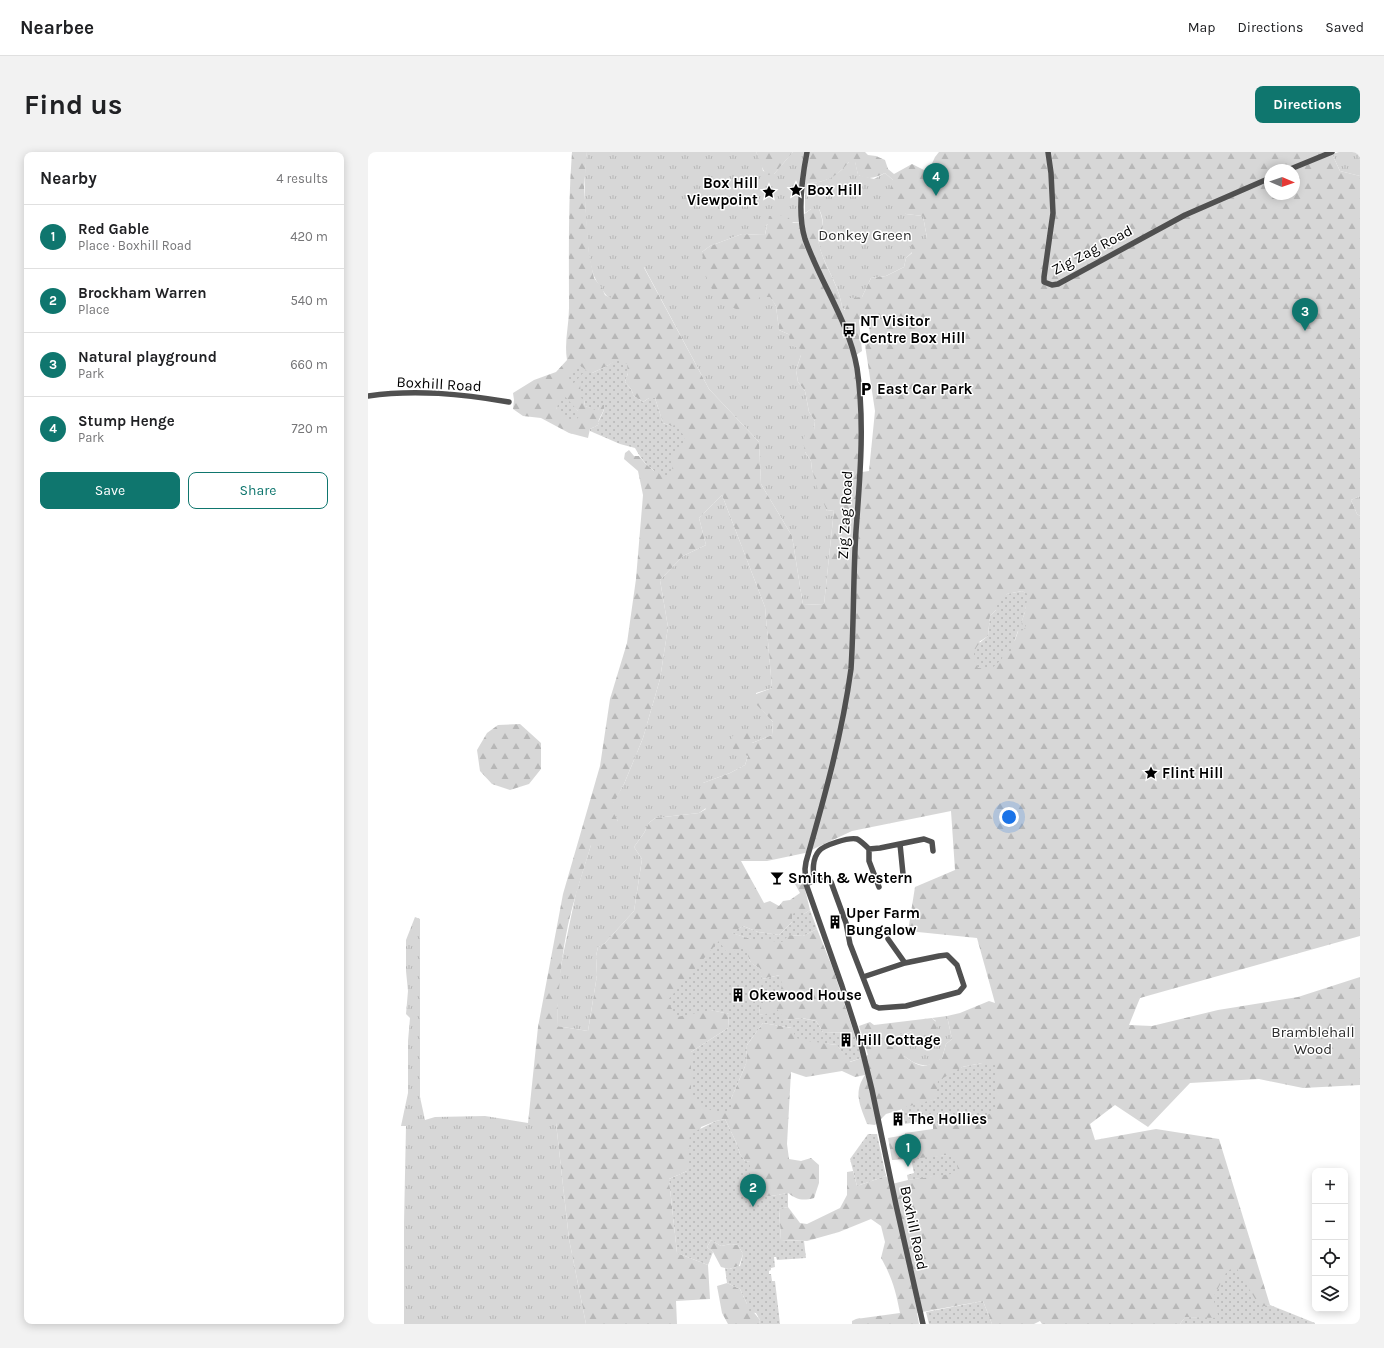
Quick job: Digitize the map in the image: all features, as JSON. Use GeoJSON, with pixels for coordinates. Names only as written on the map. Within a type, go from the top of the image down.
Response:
{"type":"FeatureCollection","features":[{"type":"Feature","properties":{"kind":"street","name":"Zig Zag Road"},"geometry":{"type":"LineString","coordinates":[[806,884],[806,862],[831,769],[851,670],[856,531],[860,473],[859,390],[853,353],[835,305],[811,254],[802,226],[802,182],[807,152]]}},
{"type":"Feature","properties":{"kind":"street","name":"Zig Zag Road"},"geometry":{"type":"LineString","coordinates":[[1048,152],[1051,173],[1053,213],[1044,282],[1052,285],[1058,284],[1185,215],[1264,181]]}},
{"type":"Feature","properties":{"kind":"street"},"geometry":{"type":"LineString","coordinates":[[1300,165],[1332,152]]}},
{"type":"Feature","properties":{"kind":"street","name":"Boxhill Road"},"geometry":{"type":"LineString","coordinates":[[368,396],[411,392],[446,394],[509,402]]}},
{"type":"Feature","properties":{"kind":"street"},"geometry":{"type":"LineString","coordinates":[[814,881],[814,861],[818,852],[824,847],[851,838],[858,839],[869,849],[924,839],[932,842],[933,851]]}},
{"type":"Feature","properties":{"kind":"street"},"geometry":{"type":"LineString","coordinates":[[900,844],[903,874]]}},
{"type":"Feature","properties":{"kind":"street"},"geometry":{"type":"LineString","coordinates":[[869,849],[869,861],[879,887]]}},
{"type":"Feature","properties":{"kind":"street"},"geometry":{"type":"LineString","coordinates":[[806,884],[824,877],[828,877],[831,882],[846,922],[850,944],[874,1006],[879,1008],[906,1006],[960,992],[964,986],[957,965],[947,955],[905,963],[863,977]]}},
{"type":"Feature","properties":{"kind":"street","name":"Boxhill Road"},"geometry":{"type":"LineString","coordinates":[[806,884],[861,1045],[924,1324]]}},
{"type":"Feature","properties":{"kind":"street"},"geometry":{"type":"LineString","coordinates":[[888,939],[905,963]]}},
{"type":"Feature","properties":{"kind":"green space","name":"Bramblehall Wood"},"geometry":{"type":"Polygon","coordinates":[[[572,152],[587,152],[584,187],[589,253],[594,278],[602,288],[605,295],[610,298],[632,263],[641,262],[709,389],[759,442],[761,484],[792,536],[803,605],[824,604],[834,510],[827,511],[818,490],[811,461],[805,452],[803,441],[806,431],[814,430],[815,421],[809,412],[805,391],[798,382],[796,370],[801,355],[801,349],[792,346],[788,334],[779,330],[776,306],[770,297],[760,297],[747,312],[724,303],[709,284],[704,268],[702,252],[710,246],[742,234],[765,235],[769,216],[786,215],[793,223],[803,222],[803,215],[811,209],[819,209],[823,227],[819,241],[821,252],[841,300],[842,308],[845,310],[850,298],[862,297],[871,278],[886,276],[904,267],[906,258],[912,253],[911,245],[927,238],[923,216],[906,214],[888,196],[893,180],[885,173],[872,178],[865,178],[858,175],[855,162],[849,162],[836,175],[827,180],[809,183],[805,180],[809,152],[865,152],[868,155],[876,156],[885,160],[888,169],[894,174],[912,164],[926,171],[929,170],[939,152],[1331,152],[1340,171],[1360,176],[1360,496],[1351,500],[1357,514],[1360,516],[1360,936],[1140,998],[1129,1025],[1152,1026],[1218,1010],[1298,997],[1360,977],[1360,1085],[1303,1088],[1259,1079],[1190,1083],[1148,1127],[1115,1105],[1090,1124],[1095,1140],[1156,1129],[1219,1139],[1270,1305],[1219,1319],[1185,1317],[1180,1324],[1042,1324],[1040,1321],[1034,1324],[992,1324],[983,1301],[917,1313],[919,1324],[852,1324],[852,1321],[856,1319],[900,1313],[893,1285],[881,1258],[885,1242],[881,1226],[871,1219],[839,1232],[807,1241],[781,1240],[779,1209],[788,1207],[800,1223],[807,1224],[840,1208],[847,1195],[847,1172],[853,1171],[857,1186],[886,1176],[892,1184],[957,1172],[947,1155],[928,1158],[892,1160],[888,1138],[905,1135],[905,1133],[933,1129],[933,1124],[953,1124],[996,1064],[982,1063],[962,1067],[937,1099],[886,1114],[875,1125],[867,1124],[859,1099],[859,1088],[865,1075],[855,1077],[842,1071],[806,1077],[791,1072],[787,1144],[789,1159],[801,1161],[811,1158],[819,1165],[819,1183],[814,1198],[810,1199],[803,1200],[788,1193],[765,1196],[760,1189],[750,1182],[750,1162],[745,1161],[740,1154],[725,1119],[701,1127],[687,1171],[669,1179],[677,1253],[708,1265],[710,1299],[676,1301],[677,1324],[586,1324],[569,1239],[556,1123],[528,1123],[538,1027],[563,894],[600,766],[610,699],[627,643],[636,579],[643,495],[638,471],[624,459],[625,453],[629,450],[634,456],[639,456],[654,471],[671,426],[663,423],[655,398],[649,398],[643,402],[634,396],[631,389],[625,382],[628,373],[617,360],[592,373],[584,400],[585,406],[598,410],[600,405],[604,405],[604,408],[598,425],[590,429],[588,438],[569,433],[541,418],[523,416],[513,409],[513,393],[534,380],[556,372],[567,360],[566,347],[569,308],[570,191],[572,152]],[[861,315],[859,321],[862,351],[856,355],[862,472],[869,471],[875,411],[865,345],[870,333],[867,316],[861,315]],[[564,396],[556,409],[578,411],[564,396]],[[722,495],[699,518],[706,545],[683,556],[660,580],[668,627],[660,679],[643,738],[624,784],[611,808],[618,821],[617,831],[597,846],[591,845],[573,905],[563,950],[557,1026],[588,1031],[597,975],[596,956],[598,947],[604,944],[634,911],[642,859],[634,847],[649,823],[655,818],[699,813],[706,809],[698,800],[703,783],[730,773],[745,765],[748,756],[733,749],[732,737],[739,729],[750,733],[752,743],[772,735],[773,722],[756,704],[751,702],[751,696],[772,688],[765,607],[722,495]],[[1022,591],[1007,594],[990,616],[988,636],[979,642],[1003,651],[1015,640],[1025,612],[1027,594],[1022,591]],[[951,811],[852,831],[805,853],[767,861],[741,861],[764,903],[770,901],[779,906],[783,901],[790,900],[800,893],[795,884],[803,881],[810,910],[792,922],[779,935],[758,932],[743,926],[732,933],[751,939],[789,935],[803,936],[817,929],[833,969],[854,1033],[823,1032],[816,1021],[802,1018],[785,1020],[759,1014],[760,1006],[780,975],[762,979],[759,968],[751,963],[748,957],[711,1010],[729,1014],[728,1028],[691,1052],[691,1098],[705,1106],[731,1110],[731,1099],[746,1064],[747,1045],[763,1023],[792,1028],[829,1044],[837,1045],[850,1062],[868,1055],[859,1026],[870,1022],[874,1025],[932,1018],[939,1025],[936,1029],[912,1031],[904,1034],[891,1034],[886,1038],[905,1045],[904,1056],[914,1063],[922,1066],[942,1058],[946,1044],[952,1039],[947,1016],[960,1013],[989,1001],[995,1003],[977,938],[908,931],[915,887],[955,870],[951,811]]]}},
{"type":"Feature","properties":{"kind":"green space"},"geometry":{"type":"Polygon","coordinates":[[[587,152],[756,152],[761,161],[763,171],[774,174],[793,152],[804,152],[799,222],[767,224],[765,235],[742,234],[710,246],[702,252],[702,257],[760,297],[770,296],[776,306],[779,330],[788,334],[801,349],[801,355],[796,370],[798,382],[805,391],[809,412],[815,421],[814,430],[805,452],[811,461],[812,470],[827,511],[834,510],[824,604],[803,605],[792,536],[761,484],[759,442],[709,389],[644,267],[610,299],[595,278],[592,271],[589,254],[586,213],[585,182],[587,152]]]}},
{"type":"Feature","properties":{"kind":"green space"},"geometry":{"type":"Polygon","coordinates":[[[756,152],[793,152],[774,174],[767,175],[763,170],[756,152]]]}},
{"type":"Feature","properties":{"kind":"green space"},"geometry":{"type":"Polygon","coordinates":[[[1339,152],[1360,152],[1360,176],[1340,171],[1332,154],[1339,152]]]}},
{"type":"Feature","properties":{"kind":"green space","name":"Donkey Green"},"geometry":{"type":"Polygon","coordinates":[[[855,161],[858,175],[874,179],[885,173],[893,180],[906,214],[923,216],[927,238],[906,258],[904,267],[886,276],[871,278],[862,297],[846,310],[842,308],[841,300],[835,284],[821,253],[819,240],[823,227],[820,211],[819,209],[811,209],[805,213],[805,180],[810,183],[822,181],[841,171],[849,162],[855,161]]]}},
{"type":"Feature","properties":{"kind":"green space"},"geometry":{"type":"Polygon","coordinates":[[[617,359],[627,364],[628,373],[625,382],[631,389],[634,396],[643,402],[649,398],[655,398],[663,423],[671,426],[676,425],[684,436],[685,445],[673,455],[672,474],[664,476],[654,471],[644,461],[635,448],[620,444],[590,431],[590,429],[598,425],[604,410],[604,405],[600,405],[598,411],[585,406],[584,400],[581,398],[580,384],[587,370],[592,373],[607,366],[617,359]]]}},
{"type":"Feature","properties":{"kind":"green space"},"geometry":{"type":"Polygon","coordinates":[[[578,364],[586,370],[572,385],[565,378],[578,364]]]}},
{"type":"Feature","properties":{"kind":"green space"},"geometry":{"type":"Polygon","coordinates":[[[564,395],[580,415],[577,419],[571,422],[556,409],[558,400],[564,395]]]}},
{"type":"Feature","properties":{"kind":"green space"},"geometry":{"type":"Polygon","coordinates":[[[722,495],[765,607],[772,688],[756,693],[756,703],[773,722],[772,735],[752,743],[745,765],[730,773],[703,783],[706,808],[699,813],[655,818],[649,823],[634,847],[642,859],[634,911],[604,944],[598,947],[596,956],[597,975],[588,1031],[557,1026],[558,986],[576,893],[591,845],[618,821],[610,808],[624,784],[643,738],[660,679],[668,627],[660,580],[683,556],[706,545],[699,518],[722,495]]]}},
{"type":"Feature","properties":{"kind":"green space"},"geometry":{"type":"Polygon","coordinates":[[[1360,496],[1360,516],[1357,514],[1351,500],[1360,496]]]}},
{"type":"Feature","properties":{"kind":"green space"},"geometry":{"type":"Polygon","coordinates":[[[1022,591],[1028,594],[1021,624],[1026,625],[1024,630],[1018,631],[1011,651],[1003,651],[1002,659],[991,669],[978,668],[974,658],[975,650],[977,646],[988,636],[990,616],[996,610],[997,601],[1007,594],[1022,591]]]}},
{"type":"Feature","properties":{"kind":"green space"},"geometry":{"type":"Polygon","coordinates":[[[520,724],[541,743],[541,769],[529,784],[510,790],[492,784],[480,771],[477,750],[487,733],[498,725],[520,724]]]}},
{"type":"Feature","properties":{"kind":"green space"},"geometry":{"type":"Polygon","coordinates":[[[810,910],[817,929],[803,936],[789,935],[782,942],[751,939],[731,933],[743,926],[758,932],[779,935],[792,922],[792,914],[801,911],[804,914],[810,910]]]}},
{"type":"Feature","properties":{"kind":"green space"},"geometry":{"type":"Polygon","coordinates":[[[415,917],[420,919],[420,1097],[425,1120],[435,1117],[485,1116],[528,1123],[556,1123],[569,1239],[586,1324],[404,1324],[406,1126],[401,1126],[408,1093],[408,1041],[410,1018],[406,1014],[408,991],[406,971],[406,940],[415,917]]]}},
{"type":"Feature","properties":{"kind":"green space"},"geometry":{"type":"Polygon","coordinates":[[[719,941],[727,953],[748,947],[748,955],[750,960],[753,964],[760,968],[762,979],[780,975],[782,985],[778,999],[760,1006],[759,1014],[764,1015],[777,1009],[785,1020],[801,1018],[816,1021],[823,1032],[854,1033],[862,1058],[849,1062],[837,1045],[796,1038],[792,1028],[763,1023],[747,1045],[746,1064],[731,1099],[731,1110],[716,1113],[691,1099],[691,1052],[728,1028],[729,1014],[711,1010],[677,1017],[667,1001],[719,941]]]}},
{"type":"Feature","properties":{"kind":"green space"},"geometry":{"type":"Polygon","coordinates":[[[947,1016],[952,1039],[946,1044],[942,1058],[937,1062],[928,1065],[916,1063],[900,1052],[886,1038],[891,1034],[924,1031],[936,1021],[932,1018],[947,1016]]]}},
{"type":"Feature","properties":{"kind":"green space"},"geometry":{"type":"Polygon","coordinates":[[[982,1063],[996,1063],[997,1112],[953,1124],[933,1124],[932,1119],[905,1124],[902,1108],[936,1099],[938,1081],[962,1067],[982,1063]]]}},
{"type":"Feature","properties":{"kind":"green space"},"geometry":{"type":"Polygon","coordinates":[[[725,1119],[740,1154],[745,1161],[750,1162],[750,1182],[760,1189],[765,1196],[788,1193],[788,1207],[779,1209],[781,1240],[804,1241],[806,1258],[777,1260],[776,1257],[774,1257],[775,1267],[771,1268],[769,1271],[772,1281],[775,1281],[780,1324],[759,1324],[760,1320],[756,1313],[747,1312],[747,1304],[740,1289],[727,1283],[725,1268],[729,1269],[740,1266],[743,1254],[738,1245],[731,1244],[721,1246],[711,1240],[707,1247],[713,1252],[708,1265],[677,1253],[669,1179],[687,1171],[690,1134],[716,1121],[725,1119]]]}},
{"type":"Feature","properties":{"kind":"green space"},"geometry":{"type":"Polygon","coordinates":[[[868,1134],[877,1134],[886,1176],[857,1186],[850,1159],[868,1134]]]}},
{"type":"Feature","properties":{"kind":"green space"},"geometry":{"type":"Polygon","coordinates":[[[947,1155],[957,1159],[958,1173],[908,1180],[907,1175],[914,1173],[911,1159],[947,1155]]]}},
{"type":"Feature","properties":{"kind":"green space"},"geometry":{"type":"Polygon","coordinates":[[[711,1240],[721,1246],[731,1244],[738,1245],[743,1254],[739,1266],[729,1269],[721,1267],[713,1252],[707,1247],[711,1240]]]}},
{"type":"Feature","properties":{"kind":"green space"},"geometry":{"type":"Polygon","coordinates":[[[1236,1267],[1260,1307],[1270,1305],[1315,1324],[1180,1324],[1185,1317],[1219,1318],[1213,1298],[1227,1271],[1236,1267]]]}},
{"type":"Feature","properties":{"kind":"green space"},"geometry":{"type":"Polygon","coordinates":[[[727,1283],[740,1289],[747,1304],[760,1320],[759,1324],[728,1324],[722,1313],[717,1286],[727,1283]]]}},
{"type":"Feature","properties":{"kind":"green space"},"geometry":{"type":"Polygon","coordinates":[[[983,1301],[992,1324],[929,1324],[926,1312],[983,1301]]]}},
{"type":"Feature","properties":{"kind":"place","name":"Box Hill"},"geometry":{"type":"Point","coordinates":[796,190]}},
{"type":"Feature","properties":{"kind":"place","name":"Box Hill Viewpoint"},"geometry":{"type":"Point","coordinates":[769,192]}},
{"type":"Feature","properties":{"kind":"place","name":"Stump Henge"},"geometry":{"type":"Point","coordinates":[936,196]}},
{"type":"Feature","properties":{"kind":"place","name":"NT Visitor Centre Box Hill"},"geometry":{"type":"Point","coordinates":[849,330]}},
{"type":"Feature","properties":{"kind":"place","name":"Natural playground"},"geometry":{"type":"Point","coordinates":[1305,331]}},
{"type":"Feature","properties":{"kind":"place","name":"East Car Park"},"geometry":{"type":"Point","coordinates":[866,389]}},
{"type":"Feature","properties":{"kind":"place","name":"Flint Hill"},"geometry":{"type":"Point","coordinates":[1151,773]}},
{"type":"Feature","properties":{"kind":"place","name":"Smith & Western"},"geometry":{"type":"Point","coordinates":[777,878]}},
{"type":"Feature","properties":{"kind":"place","name":"Uper Farm Bungalow"},"geometry":{"type":"Point","coordinates":[835,922]}},
{"type":"Feature","properties":{"kind":"place","name":"Okewood House"},"geometry":{"type":"Point","coordinates":[738,995]}},
{"type":"Feature","properties":{"kind":"place","name":"Hill Cottage"},"geometry":{"type":"Point","coordinates":[846,1040]}},
{"type":"Feature","properties":{"kind":"place","name":"The Hollies"},"geometry":{"type":"Point","coordinates":[898,1119]}},
{"type":"Feature","properties":{"kind":"place","name":"Red Gable"},"geometry":{"type":"Point","coordinates":[908,1167]}},
{"type":"Feature","properties":{"kind":"place","name":"Brockham Warren"},"geometry":{"type":"Point","coordinates":[753,1207]}}]}
